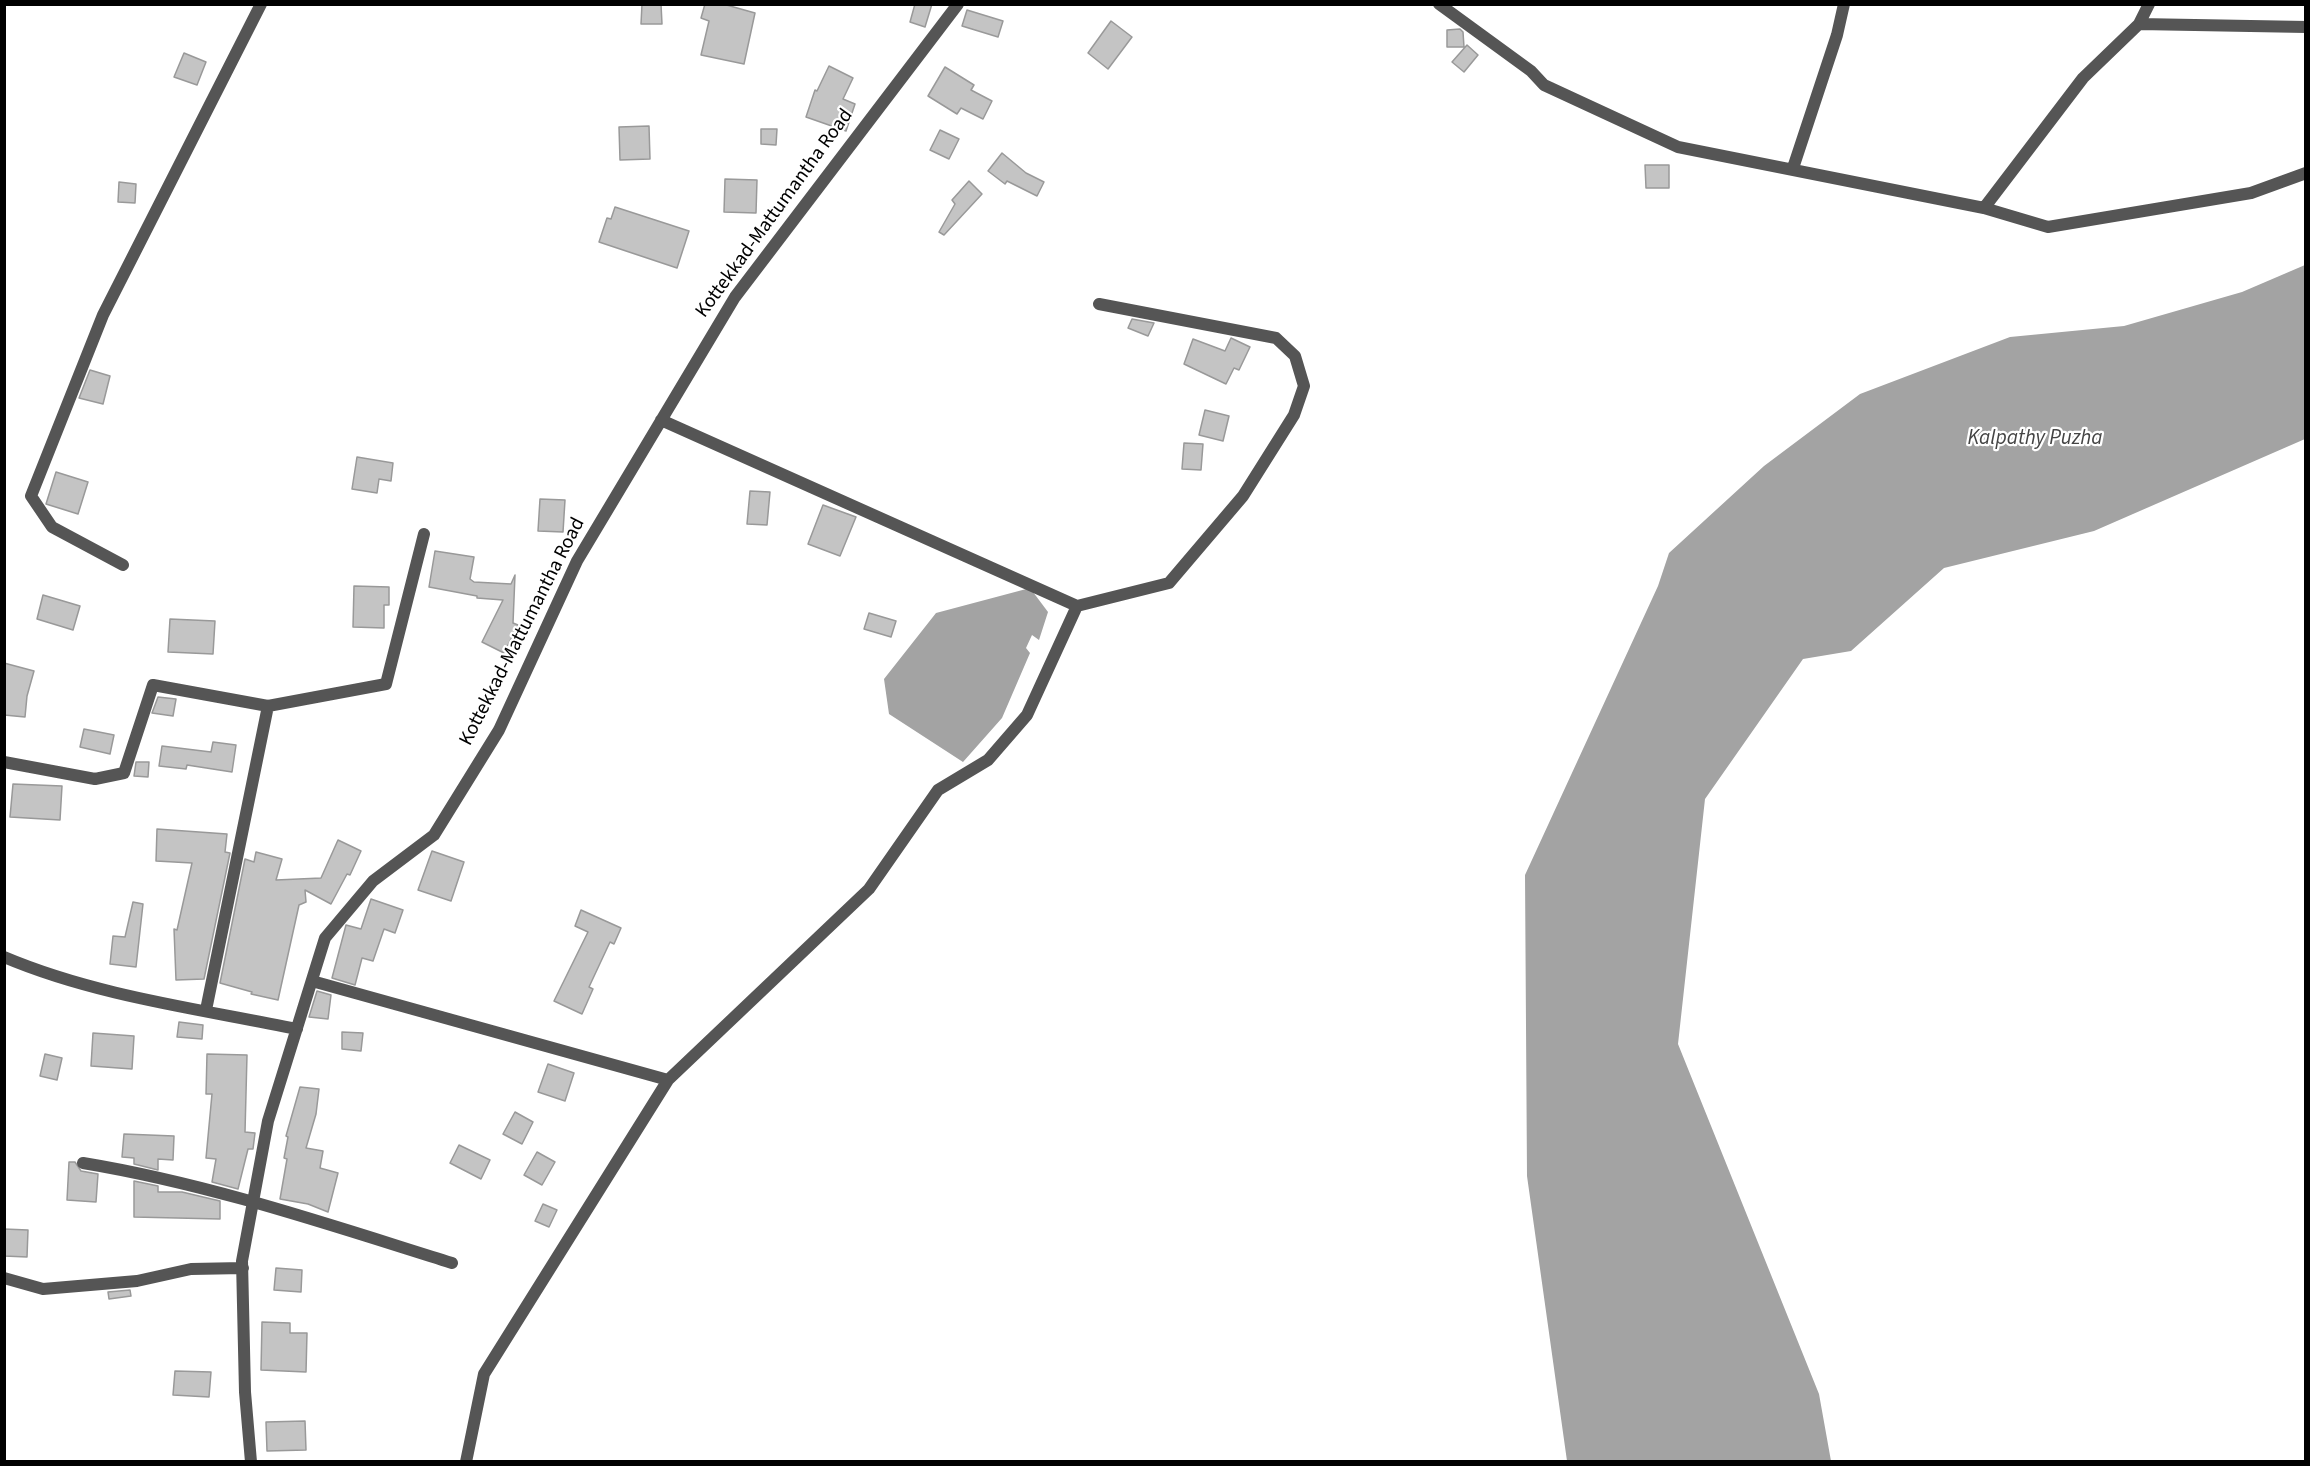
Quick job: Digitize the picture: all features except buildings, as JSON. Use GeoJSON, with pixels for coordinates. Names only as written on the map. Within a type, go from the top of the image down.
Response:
{"type":"FeatureCollection","features":[{"type":"Feature","properties":{"kind":"street"},"geometry":{"type":"LineString","coordinates":[[123,565],[52,527],[31,496],[103,315],[261,4]]}},
{"type":"Feature","properties":{"kind":"street","name":"Kottekkad-Mattumantha Road"},"geometry":{"type":"LineString","coordinates":[[251,1461],[245,1392],[243,1268],[268,1120],[325,938],[373,882],[434,835],[499,730],[577,561],[735,297],[958,4]]}},
{"type":"Feature","properties":{"kind":"street"},"geometry":{"type":"LineString","coordinates":[[1439,4],[1531,70],[1544,85],[1678,147],[1793,168],[1984,208],[2048,227],[2251,193],[2306,173]]}},
{"type":"Feature","properties":{"kind":"street"},"geometry":{"type":"LineString","coordinates":[[1793,168],[1838,35],[1844,4]]}},
{"type":"Feature","properties":{"kind":"street"},"geometry":{"type":"LineString","coordinates":[[1984,208],[2082,78],[2139,24],[2149,4]]}},
{"type":"Feature","properties":{"kind":"street"},"geometry":{"type":"LineString","coordinates":[[2139,24],[2306,27]]}},
{"type":"Feature","properties":{"kind":"street"},"geometry":{"type":"LineString","coordinates":[[661,420],[1077,606],[1169,583],[1244,496],[1294,415],[1304,386],[1295,356],[1276,338],[1099,304]]}},
{"type":"Feature","properties":{"kind":"street"},"geometry":{"type":"LineString","coordinates":[[4,762],[94,779],[124,773],[153,685],[268,706],[386,684],[424,534]]}},
{"type":"Feature","properties":{"kind":"street"},"geometry":{"type":"LineString","coordinates":[[466,1461],[484,1374],[668,1080],[869,889],[938,790],[988,760],[1027,715],[1077,606]]}},
{"type":"Feature","properties":{"kind":"street"},"geometry":{"type":"LineString","coordinates":[[206,1010],[268,706]]}},
{"type":"Feature","properties":{"kind":"street"},"geometry":{"type":"LineString","coordinates":[[4,957],[30,968],[120,993],[297,1029]]}},
{"type":"Feature","properties":{"kind":"street"},"geometry":{"type":"LineString","coordinates":[[312,981],[668,1080]]}},
{"type":"Feature","properties":{"kind":"street"},"geometry":{"type":"LineString","coordinates":[[83,1163],[149,1174],[253,1201],[452,1263]]}},
{"type":"Feature","properties":{"kind":"street"},"geometry":{"type":"LineString","coordinates":[[4,1278],[43,1289],[137,1281],[191,1269],[243,1268]]}},
{"type":"Feature","properties":{"kind":"water","name":"Kalpathy Puzha"},"geometry":{"type":"Polygon","coordinates":[[[2305,265],[2305,439],[2094,531],[1944,568],[1851,651],[1803,659],[1705,799],[1678,1044],[1819,1394],[1831,1461],[1567,1461],[1527,1176],[1525,875],[1658,586],[1669,553],[1764,466],[1860,394],[2010,337],[2124,326],[2242,292],[2305,265]]]}},
{"type":"Feature","properties":{"kind":"water"},"geometry":{"type":"Polygon","coordinates":[[[1030,588],[1048,612],[1039,640],[1032,635],[1026,648],[1030,653],[1002,718],[963,762],[889,714],[884,679],[936,613],[1030,588]]]}}]}
